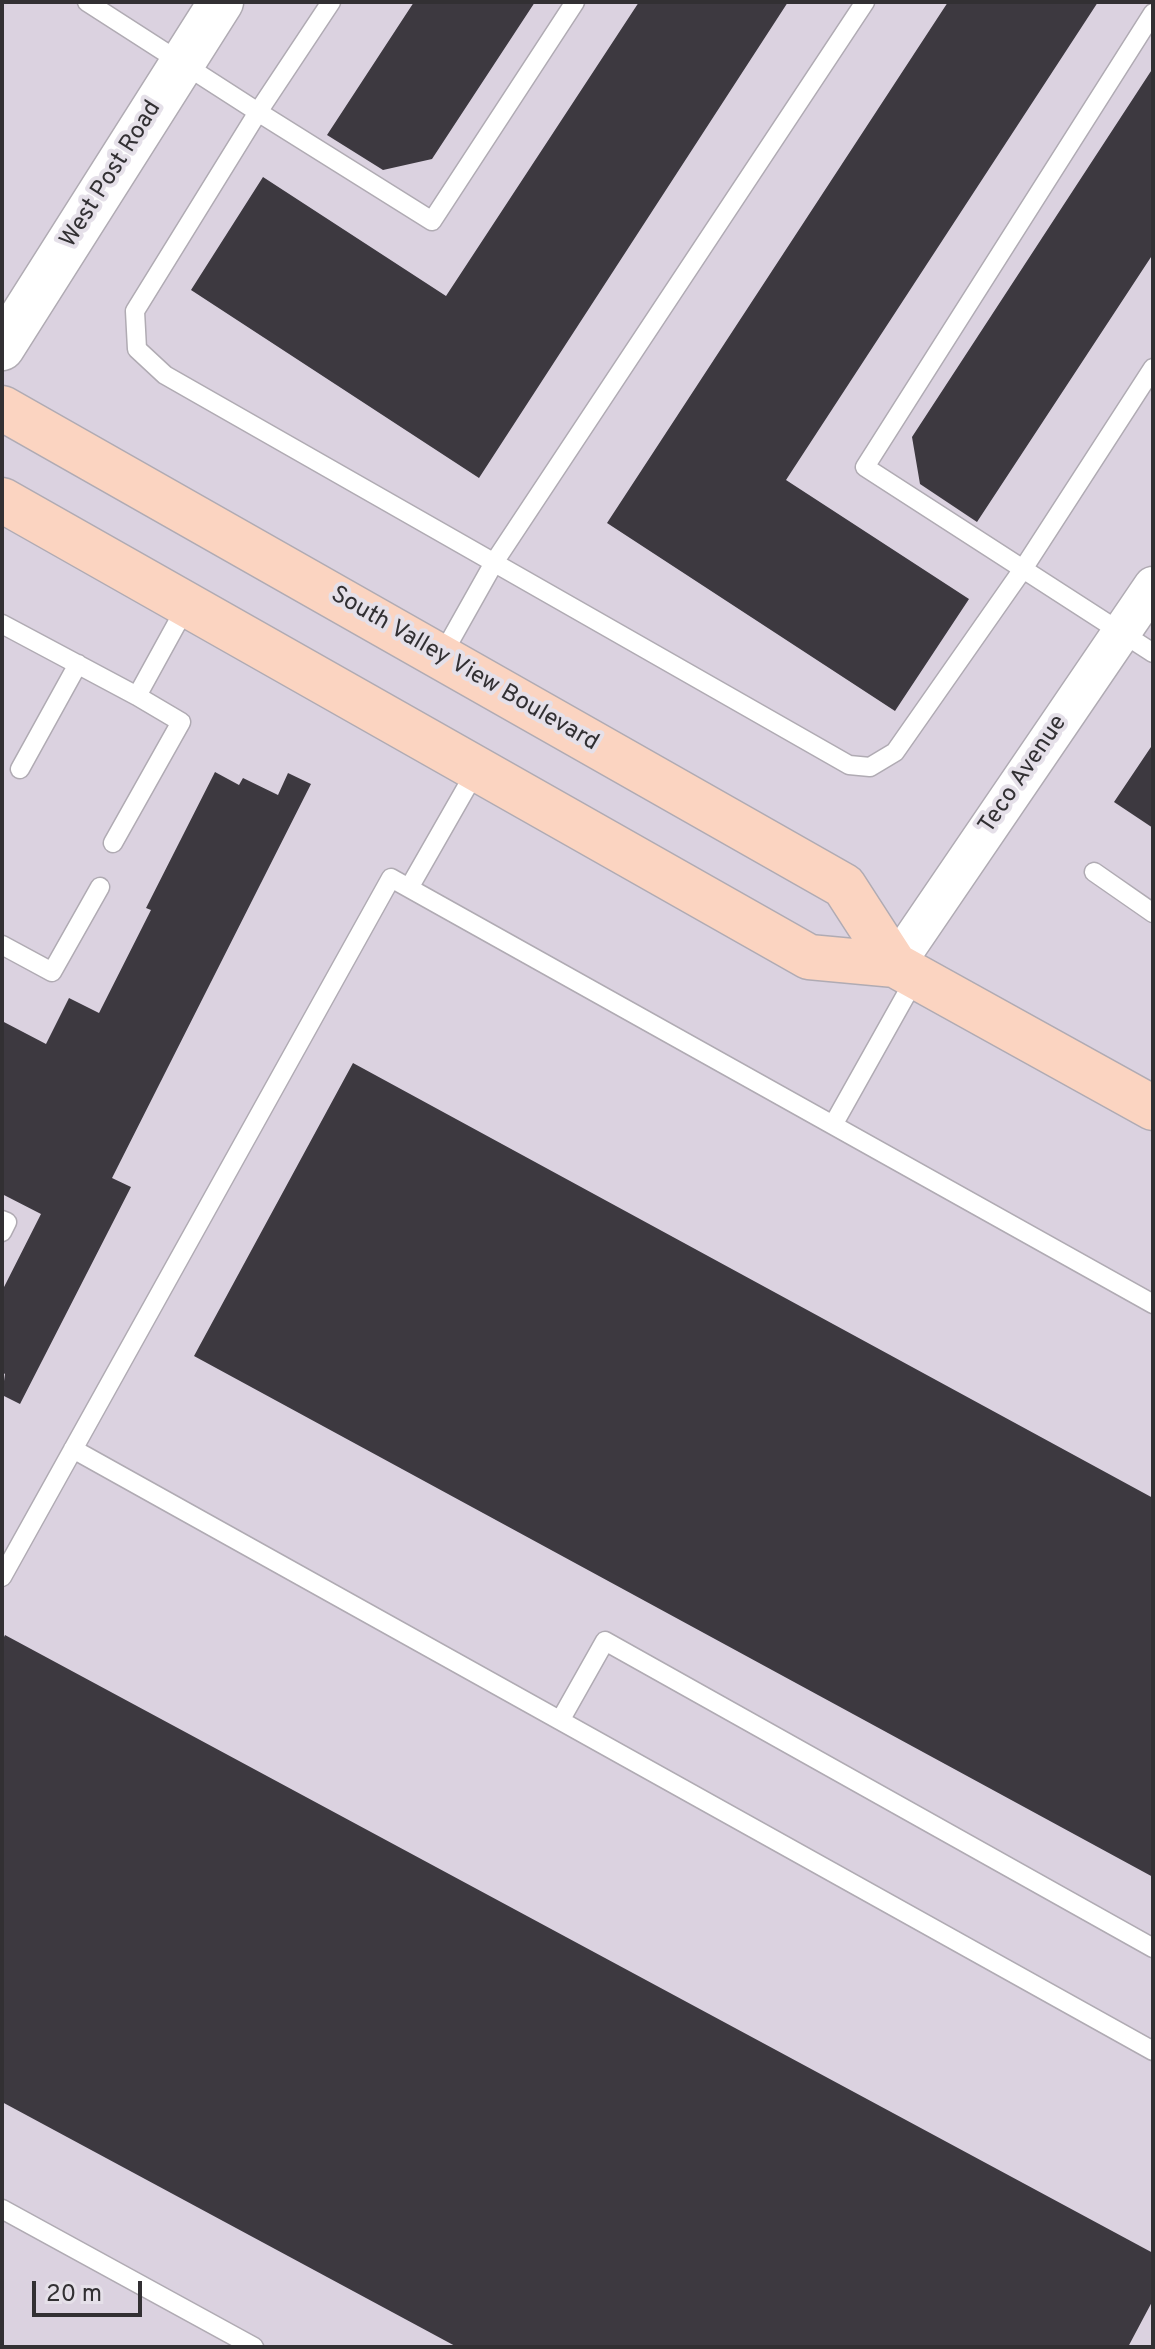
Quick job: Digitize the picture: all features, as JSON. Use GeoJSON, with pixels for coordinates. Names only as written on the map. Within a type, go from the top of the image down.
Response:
{"type":"FeatureCollection","features":[{"type":"Feature","properties":{"kind":"main road","name":"South Valley View Boulevard"},"geometry":{"type":"LineString","coordinates":[[2,408],[844,886],[906,971]]}},
{"type":"Feature","properties":{"kind":"main road","name":"South Valley View Boulevard"},"geometry":{"type":"LineString","coordinates":[[2,500],[809,957],[906,971],[1153,1108]]}},
{"type":"Feature","properties":{"kind":"street","name":"West Post Road"},"geometry":{"type":"LineString","coordinates":[[2,348],[221,2]]}},
{"type":"Feature","properties":{"kind":"street","name":"Teco Avenue"},"geometry":{"type":"LineString","coordinates":[[906,971],[1153,586]]}},
{"type":"Feature","properties":{"kind":"lane"},"geometry":{"type":"LineString","coordinates":[[87,2],[432,221],[575,2]]}},
{"type":"Feature","properties":{"kind":"lane"},"geometry":{"type":"LineString","coordinates":[[331,2],[258,112],[135,311],[137,349],[165,375],[849,765],[870,767],[895,752],[1023,569],[1153,368]]}},
{"type":"Feature","properties":{"kind":"lane"},"geometry":{"type":"LineString","coordinates":[[441,657],[495,561],[865,2]]}},
{"type":"Feature","properties":{"kind":"lane"},"geometry":{"type":"LineString","coordinates":[[1153,13],[865,467],[1153,653]]}},
{"type":"Feature","properties":{"kind":"lane"},"geometry":{"type":"LineString","coordinates":[[137,696],[187,605]]}},
{"type":"Feature","properties":{"kind":"lane"},"geometry":{"type":"LineString","coordinates":[[2,624],[181,722],[113,843]]}},
{"type":"Feature","properties":{"kind":"lane"},"geometry":{"type":"LineString","coordinates":[[20,769],[78,664]]}},
{"type":"Feature","properties":{"kind":"lane"},"geometry":{"type":"LineString","coordinates":[[409,888],[477,769]]}},
{"type":"Feature","properties":{"kind":"lane"},"geometry":{"type":"LineString","coordinates":[[1094,872],[1153,913]]}},
{"type":"Feature","properties":{"kind":"lane"},"geometry":{"type":"LineString","coordinates":[[2,1577],[391,878],[1153,1304]]}},
{"type":"Feature","properties":{"kind":"lane"},"geometry":{"type":"LineString","coordinates":[[2,945],[52,972],[100,887]]}},
{"type":"Feature","properties":{"kind":"lane"},"geometry":{"type":"LineString","coordinates":[[833,1125],[906,971]]}},
{"type":"Feature","properties":{"kind":"lane"},"geometry":{"type":"LineString","coordinates":[[2,1220],[7,1222],[2,1232]]}},
{"type":"Feature","properties":{"kind":"lane"},"geometry":{"type":"LineString","coordinates":[[73,1449],[1153,2051]]}},
{"type":"Feature","properties":{"kind":"lane"},"geometry":{"type":"LineString","coordinates":[[561,1719],[605,1641],[1153,1948]]}},
{"type":"Feature","properties":{"kind":"lane"},"geometry":{"type":"LineString","coordinates":[[2,2209],[254,2347]]}},
{"type":"Feature","properties":{"kind":"shaded area"},"geometry":{"type":"Polygon","coordinates":[[[2,2],[1153,2],[1153,2347],[2,2347],[2,2]]]}},
{"type":"Feature","properties":{"kind":"building"},"geometry":{"type":"Polygon","coordinates":[[[414,2],[535,2],[432,159],[383,170],[327,135],[414,2]]]}},
{"type":"Feature","properties":{"kind":"building"},"geometry":{"type":"Polygon","coordinates":[[[639,2],[788,2],[479,478],[191,290],[263,177],[446,296],[639,2]]]}},
{"type":"Feature","properties":{"kind":"building"},"geometry":{"type":"Polygon","coordinates":[[[948,2],[1098,2],[786,480],[969,599],[895,711],[607,523],[948,2]]]}},
{"type":"Feature","properties":{"kind":"building"},"geometry":{"type":"Polygon","coordinates":[[[1153,68],[1153,254],[977,522],[920,484],[912,437],[1153,68]]]}},
{"type":"Feature","properties":{"kind":"building"},"geometry":{"type":"Polygon","coordinates":[[[1153,744],[1153,828],[1114,802],[1153,744]]]}},
{"type":"Feature","properties":{"kind":"building"},"geometry":{"type":"Polygon","coordinates":[[[215,772],[239,785],[243,778],[278,795],[288,773],[311,784],[112,1178],[131,1187],[20,1404],[2,1395],[5,1374],[2,1372],[2,1291],[41,1214],[2,1194],[2,1021],[46,1044],[69,998],[99,1013],[151,910],[146,908],[215,772]]]}},
{"type":"Feature","properties":{"kind":"building"},"geometry":{"type":"Polygon","coordinates":[[[353,1063],[1153,1498],[1153,1877],[194,1356],[353,1063]]]}},
{"type":"Feature","properties":{"kind":"building"},"geometry":{"type":"Polygon","coordinates":[[[5,1635],[1153,2253],[1153,2300],[1128,2347],[457,2347],[2,2102],[2,1641],[5,1635]]]}}]}
